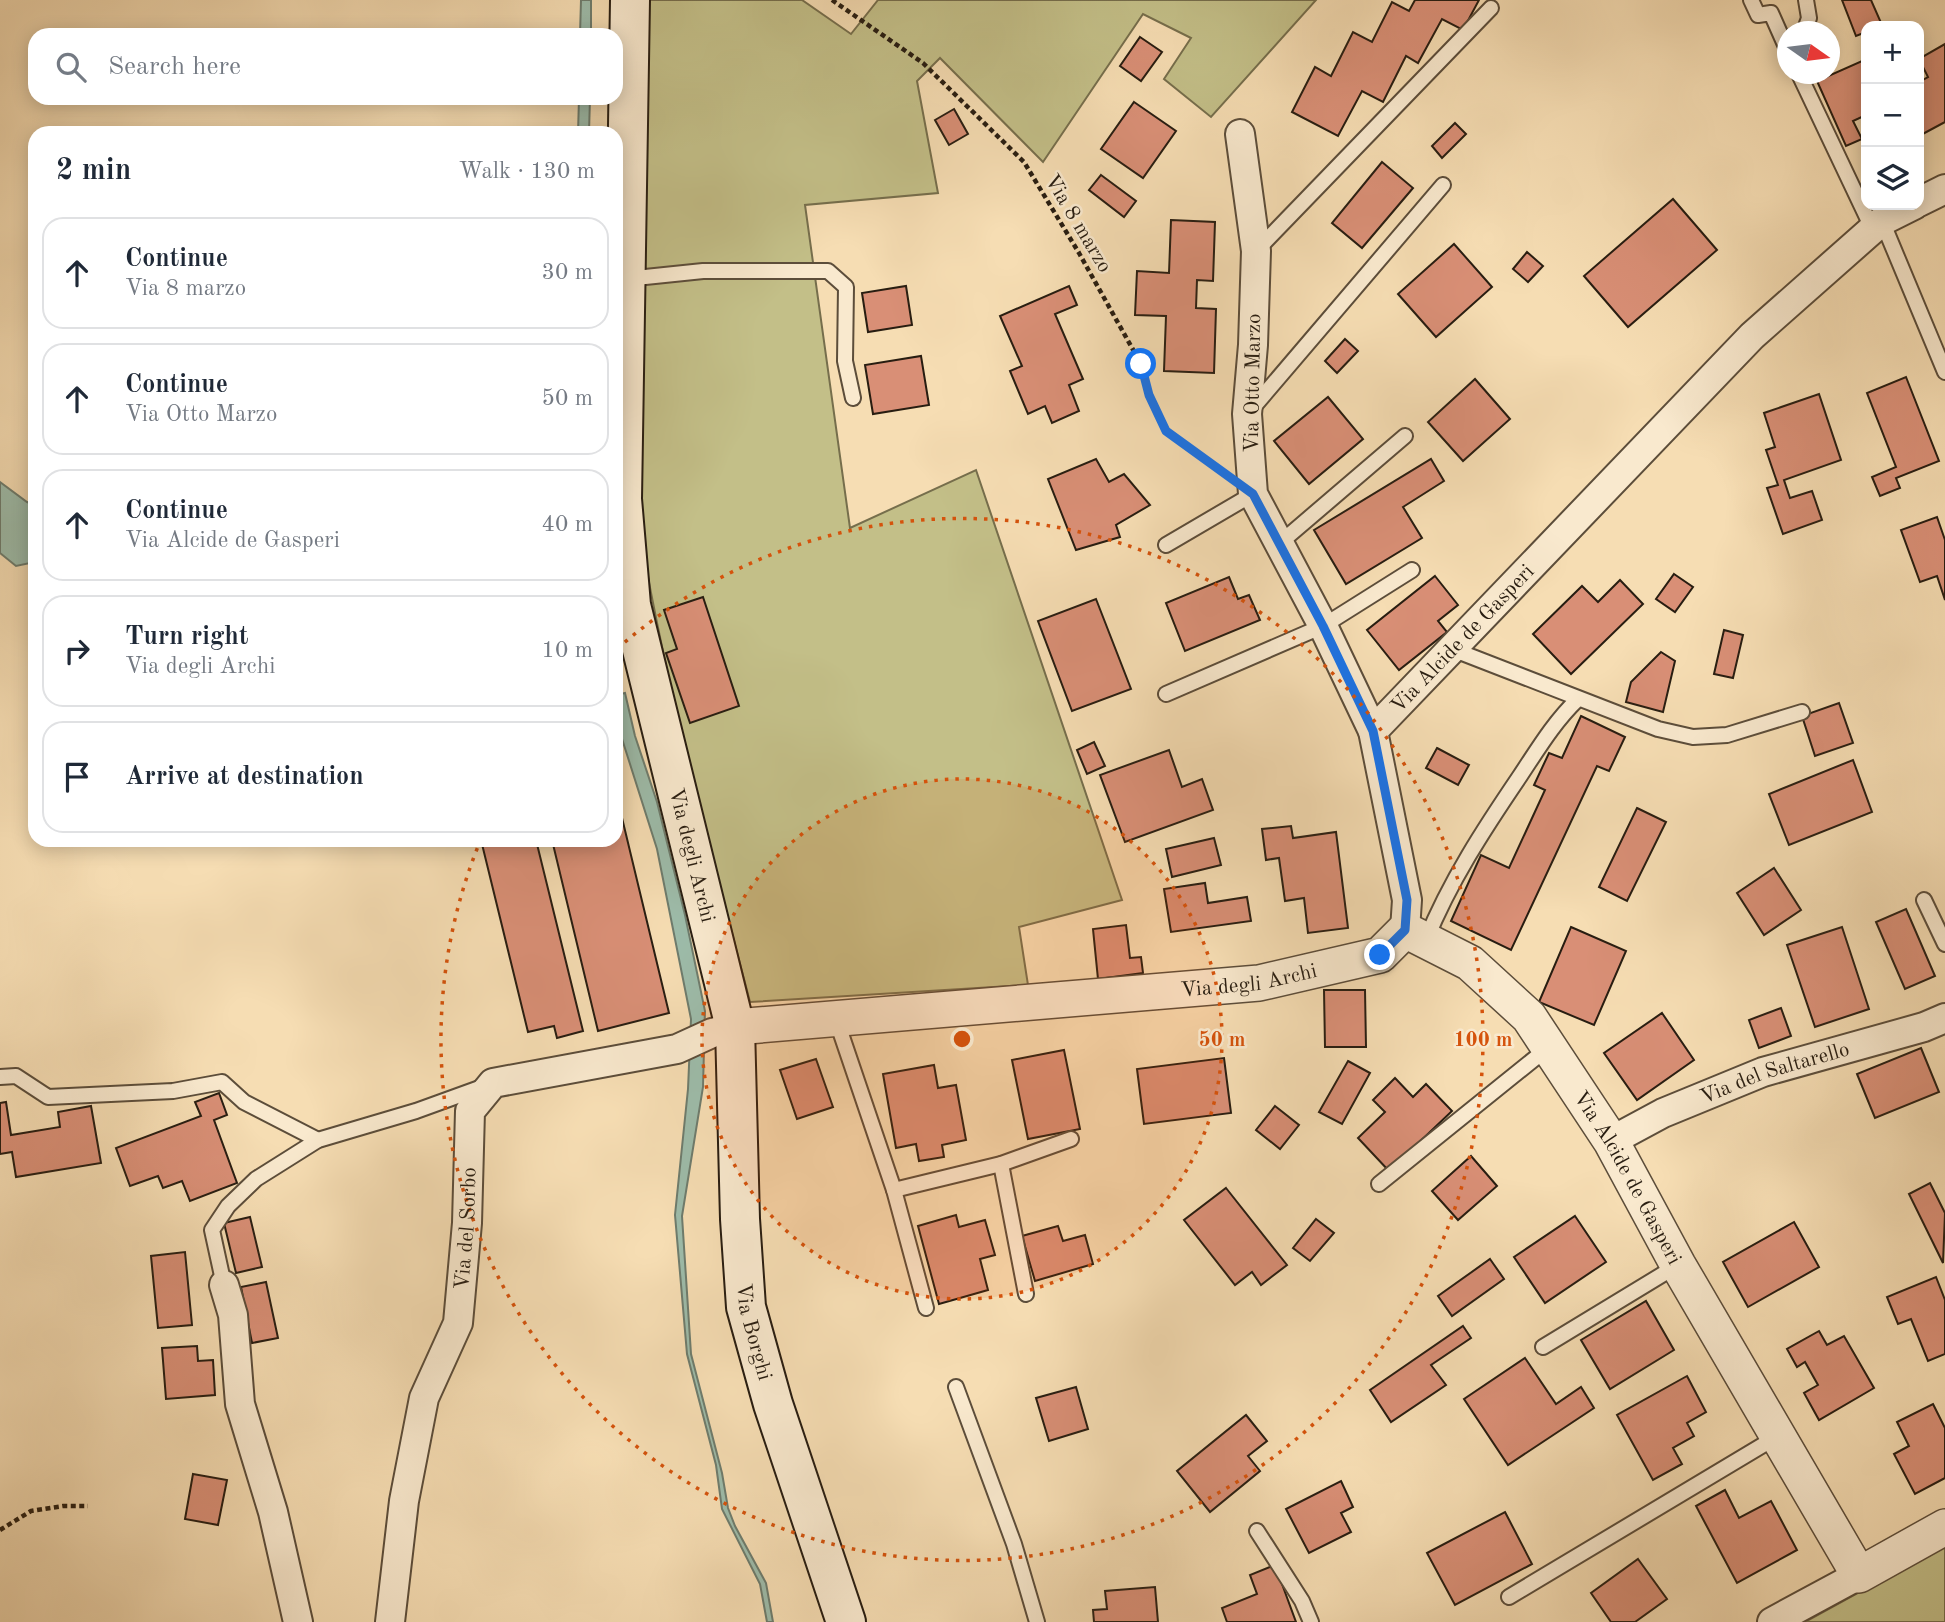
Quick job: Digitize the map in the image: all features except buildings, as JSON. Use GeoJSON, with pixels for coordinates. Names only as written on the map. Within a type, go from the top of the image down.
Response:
{"type":"FeatureCollection","features":[{"type":"Feature","properties":{"kind":"main road","name":"Via degli Archi"},"geometry":{"type":"LineString","coordinates":[[623,163],[630,0]]}},
{"type":"Feature","properties":{"kind":"main road","name":"Via degli Archi"},"geometry":{"type":"LineString","coordinates":[[623,217],[623,330]]}},
{"type":"Feature","properties":{"kind":"main road","name":"Via degli Archi"},"geometry":{"type":"LineString","coordinates":[[623,511],[631,605],[723,1030]]}},
{"type":"Feature","properties":{"kind":"main road","name":"Via Borghi"},"geometry":{"type":"LineString","coordinates":[[723,1030],[746,1307],[773,1404],[846,1622]]}},
{"type":"Feature","properties":{"kind":"street","name":"Via Otto Marzo"},"geometry":{"type":"LineString","coordinates":[[1240,134],[1256,251],[1253,345],[1247,414],[1253,494],[1323,626],[1373,731]]}},
{"type":"Feature","properties":{"kind":"street"},"geometry":{"type":"LineString","coordinates":[[1924,200],[1945,189]]}},
{"type":"Feature","properties":{"kind":"street","name":"Via Alcide de Gasperi"},"geometry":{"type":"LineString","coordinates":[[1859,1575],[1678,1265],[1611,1141],[1529,1017],[1470,963],[1415,935],[1373,731],[1752,336],[1877,226],[1905,210]]}},
{"type":"Feature","properties":{"kind":"street","name":"Via degli Archi"},"geometry":{"type":"LineString","coordinates":[[723,1030],[1259,983],[1380,955],[1415,935]]}},
{"type":"Feature","properties":{"kind":"street","name":"Via del Saltarello"},"geometry":{"type":"LineString","coordinates":[[1611,1141],[1663,1113],[1763,1072],[1924,1027],[1945,1018]]}},
{"type":"Feature","properties":{"kind":"street"},"geometry":{"type":"LineString","coordinates":[[493,1083],[677,1049],[723,1030]]}},
{"type":"Feature","properties":{"kind":"street","name":"Via del Sorbo"},"geometry":{"type":"LineString","coordinates":[[390,1622],[404,1501],[424,1398],[458,1323],[467,1223],[470,1111],[493,1083]]}},
{"type":"Feature","properties":{"kind":"street"},"geometry":{"type":"LineString","coordinates":[[224,1285],[233,1315],[240,1404],[273,1512],[298,1622]]}},
{"type":"Feature","properties":{"kind":"street"},"geometry":{"type":"LineString","coordinates":[[1772,1622],[1945,1527]]}},
{"type":"Feature","properties":{"kind":"lane"},"geometry":{"type":"LineString","coordinates":[[1751,0],[1758,15],[1771,13],[1777,25]]}},
{"type":"Feature","properties":{"kind":"lane"},"geometry":{"type":"LineString","coordinates":[[1806,0],[1808,21]]}},
{"type":"Feature","properties":{"kind":"lane"},"geometry":{"type":"LineString","coordinates":[[1256,251],[1491,8]]}},
{"type":"Feature","properties":{"kind":"lane"},"geometry":{"type":"LineString","coordinates":[[1804,84],[1877,226],[1945,372]]}},
{"type":"Feature","properties":{"kind":"lane"},"geometry":{"type":"LineString","coordinates":[[1247,414],[1443,185]]}},
{"type":"Feature","properties":{"kind":"lane"},"geometry":{"type":"LineString","coordinates":[[625,280],[702,271],[828,271],[846,287],[845,361],[853,398]]}},
{"type":"Feature","properties":{"kind":"lane"},"geometry":{"type":"LineString","coordinates":[[1280,543],[1405,436]]}},
{"type":"Feature","properties":{"kind":"lane"},"geometry":{"type":"LineString","coordinates":[[1166,545],[1253,494]]}},
{"type":"Feature","properties":{"kind":"lane"},"geometry":{"type":"LineString","coordinates":[[1166,694],[1323,626],[1412,570]]}},
{"type":"Feature","properties":{"kind":"lane"},"geometry":{"type":"LineString","coordinates":[[1452,649],[1658,729],[1693,737],[1727,735],[1802,712]]}},
{"type":"Feature","properties":{"kind":"lane"},"geometry":{"type":"LineString","coordinates":[[1415,935],[1443,898],[1497,810],[1560,717],[1578,699]]}},
{"type":"Feature","properties":{"kind":"lane"},"geometry":{"type":"LineString","coordinates":[[1924,900],[1945,944]]}},
{"type":"Feature","properties":{"kind":"lane"},"geometry":{"type":"LineString","coordinates":[[836,1018],[894,1190],[926,1308]]}},
{"type":"Feature","properties":{"kind":"lane"},"geometry":{"type":"LineString","coordinates":[[1379,1184],[1549,1047]]}},
{"type":"Feature","properties":{"kind":"lane"},"geometry":{"type":"LineString","coordinates":[[0,1077],[16,1076],[48,1097],[173,1091],[222,1082],[244,1101],[318,1140]]}},
{"type":"Feature","properties":{"kind":"lane"},"geometry":{"type":"LineString","coordinates":[[224,1285],[212,1230],[228,1206],[256,1179],[318,1140],[416,1111],[493,1083]]}},
{"type":"Feature","properties":{"kind":"lane"},"geometry":{"type":"LineString","coordinates":[[894,1190],[1001,1164],[1071,1139]]}},
{"type":"Feature","properties":{"kind":"lane"},"geometry":{"type":"LineString","coordinates":[[1001,1164],[1026,1294]]}},
{"type":"Feature","properties":{"kind":"lane"},"geometry":{"type":"LineString","coordinates":[[1543,1347],[1678,1265]]}},
{"type":"Feature","properties":{"kind":"lane"},"geometry":{"type":"LineString","coordinates":[[956,1387],[1014,1544],[1037,1622]]}},
{"type":"Feature","properties":{"kind":"lane"},"geometry":{"type":"LineString","coordinates":[[1508,1597],[1779,1435]]}},
{"type":"Feature","properties":{"kind":"lane"},"geometry":{"type":"LineString","coordinates":[[1257,1531],[1302,1601],[1311,1622]]}},
{"type":"Feature","properties":{"kind":"path","name":"Via 8 marzo"},"geometry":{"type":"LineString","coordinates":[[832,0],[922,63],[1024,162],[1141,364],[1149,395],[1166,431],[1253,494]]}},
{"type":"Feature","properties":{"kind":"path"},"geometry":{"type":"LineString","coordinates":[[0,1530],[31,1511],[63,1506],[88,1506]]}},
{"type":"Feature","properties":{"kind":"shaded area"},"geometry":{"type":"Polygon","coordinates":[[[581,0],[591,0],[591,28],[580,28],[581,0]]]}},
{"type":"Feature","properties":{"kind":"shaded area"},"geometry":{"type":"Polygon","coordinates":[[[642,0],[802,0],[851,34],[878,0],[1316,0],[1211,117],[1164,79],[1191,38],[1143,14],[1043,162],[940,58],[917,81],[938,193],[805,205],[850,528],[976,470],[1122,900],[1019,927],[1028,985],[750,1002],[674,699],[637,515],[642,0]]]}},
{"type":"Feature","properties":{"kind":"shaded area"},"geometry":{"type":"Polygon","coordinates":[[[579,105],[590,105],[589,126],[578,126],[579,105]]]}},
{"type":"Feature","properties":{"kind":"shaded area"},"geometry":{"type":"Polygon","coordinates":[[[0,482],[28,502],[28,563],[16,566],[0,553],[0,482]]]}},
{"type":"Feature","properties":{"kind":"shaded area"},"geometry":{"type":"Polygon","coordinates":[[[623,693],[657,802],[705,1011],[703,1087],[682,1216],[691,1354],[722,1473],[728,1508],[766,1583],[773,1622],[767,1622],[760,1584],[722,1509],[716,1465],[687,1354],[675,1215],[688,1089],[691,1019],[657,849],[623,742],[623,693]]]}},
{"type":"Feature","properties":{"kind":"shaded area"},"geometry":{"type":"Polygon","coordinates":[[[1945,1545],[1945,1622],[1805,1622],[1945,1545]]]}},
{"type":"Feature","properties":{"kind":"route"},"geometry":{"type":"LineString","coordinates":[[1141,364],[1149,395],[1166,431],[1253,494],[1323,626],[1373,731],[1407,900],[1405,930],[1380,955]]}}]}
